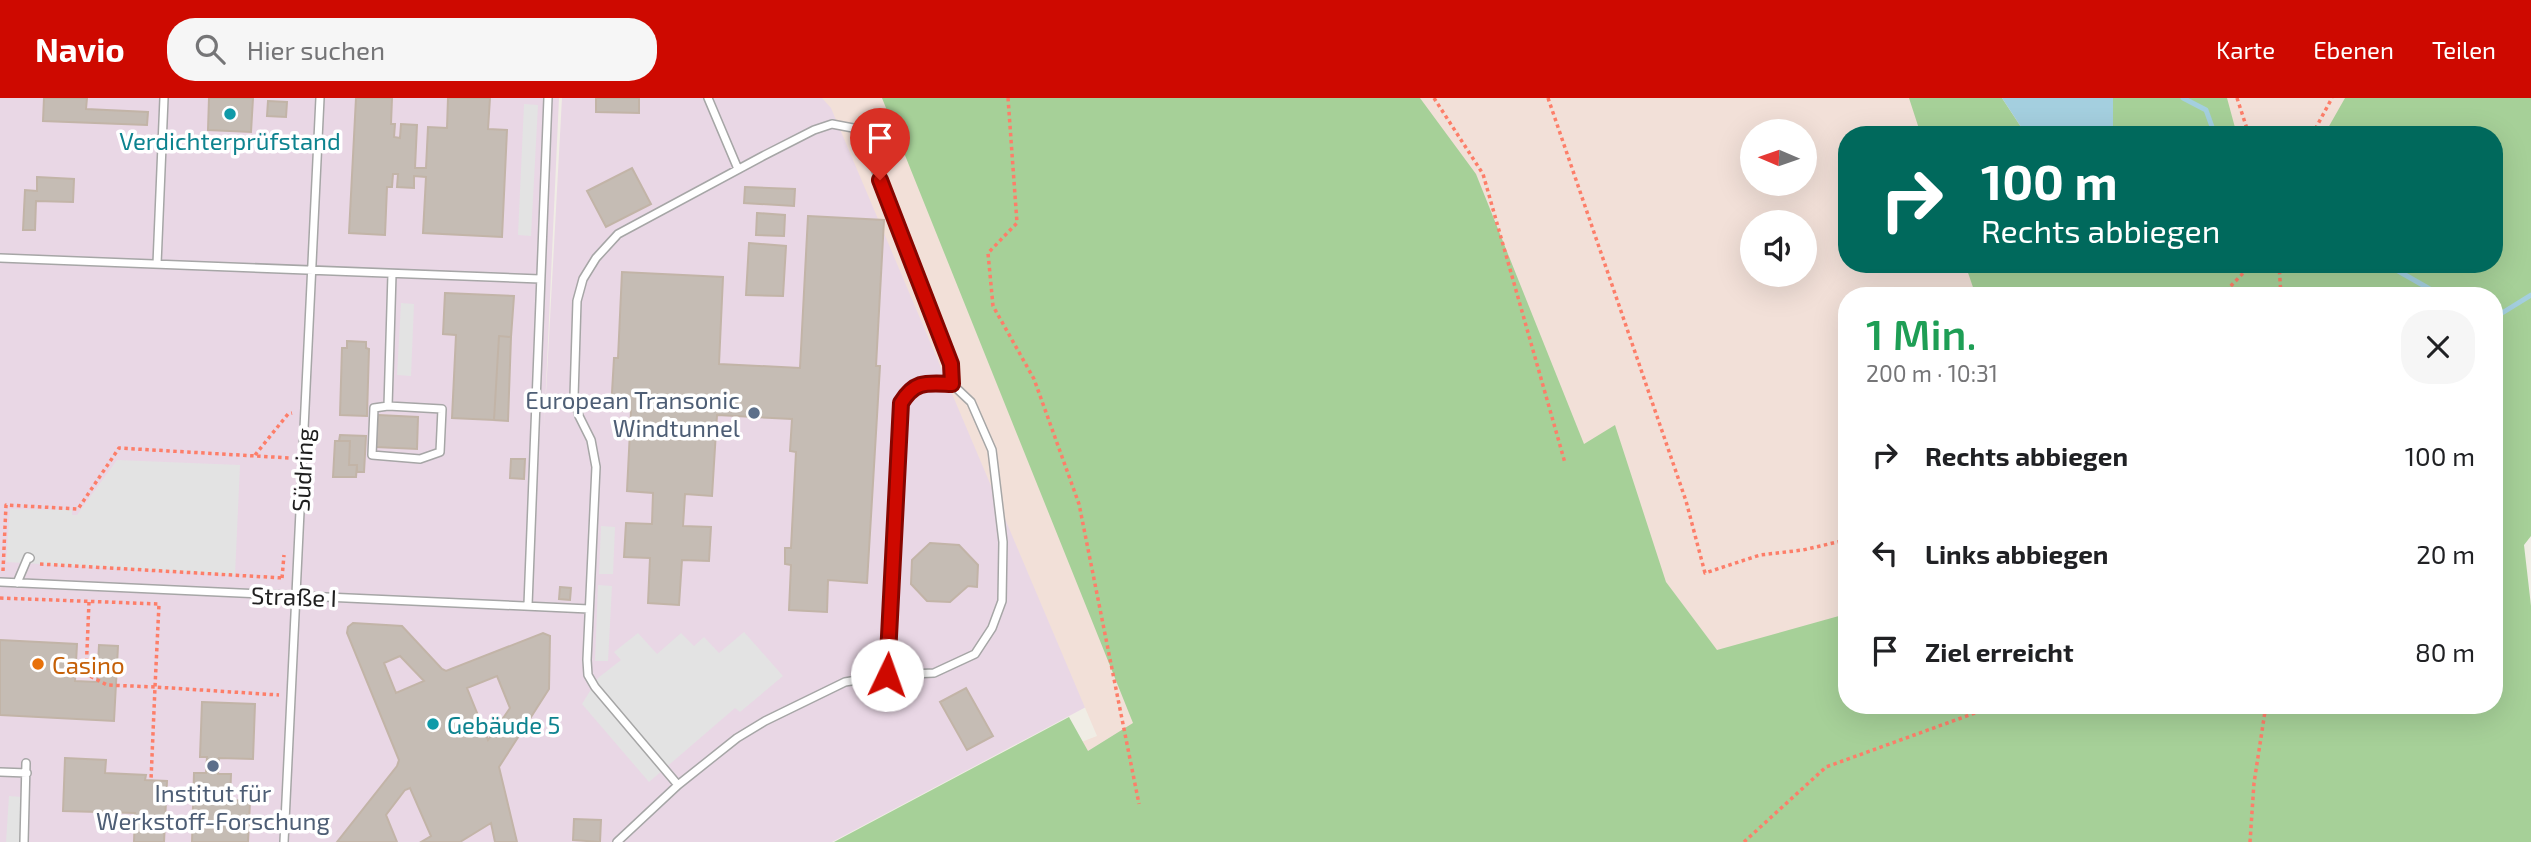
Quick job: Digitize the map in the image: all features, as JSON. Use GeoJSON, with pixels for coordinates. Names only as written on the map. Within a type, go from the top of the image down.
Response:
{"type":"FeatureCollection","features":[{"type":"Feature","properties":{"kind":"lane"},"geometry":{"type":"LineString","coordinates":[[156,264],[164,98]]}},
{"type":"Feature","properties":{"kind":"lane","name":"Südring"},"geometry":{"type":"LineString","coordinates":[[284,842],[320,98]]}},
{"type":"Feature","properties":{"kind":"lane"},"geometry":{"type":"LineString","coordinates":[[528,605],[548,98]]}},
{"type":"Feature","properties":{"kind":"lane"},"geometry":{"type":"LineString","coordinates":[[710,100],[738,169]]}},
{"type":"Feature","properties":{"kind":"lane"},"geometry":{"type":"LineString","coordinates":[[678,785],[632,733],[588,675],[596,467],[591,440],[579,416],[574,397],[577,301],[583,279],[606,245],[618,234],[814,130],[832,124],[853,128],[872,161],[939,331],[951,364],[952,384]]}},
{"type":"Feature","properties":{"kind":"lane"},"geometry":{"type":"LineString","coordinates":[[0,258],[540,279]]}},
{"type":"Feature","properties":{"kind":"lane"},"geometry":{"type":"LineString","coordinates":[[388,405],[392,274]]}},
{"type":"Feature","properties":{"kind":"lane"},"geometry":{"type":"LineString","coordinates":[[617,842],[678,785],[737,738],[765,721],[845,682],[887,675],[934,673],[975,653],[992,628],[1002,601],[1003,542],[992,450],[971,402],[952,384],[925,383],[909,389],[901,403],[887,675]]}},
{"type":"Feature","properties":{"kind":"lane"},"geometry":{"type":"LineString","coordinates":[[388,405],[442,409],[440,452],[420,459],[372,455],[374,408],[388,405]]}},
{"type":"Feature","properties":{"kind":"lane"},"geometry":{"type":"LineString","coordinates":[[18,583],[27,560]]}},
{"type":"Feature","properties":{"kind":"lane","name":"Straße I"},"geometry":{"type":"LineString","coordinates":[[0,582],[589,609]]}},
{"type":"Feature","properties":{"kind":"lane"},"geometry":{"type":"LineString","coordinates":[[24,842],[26,763]]}},
{"type":"Feature","properties":{"kind":"lane"},"geometry":{"type":"LineString","coordinates":[[0,772],[27,773]]}},
{"type":"Feature","properties":{"kind":"path"},"geometry":{"type":"LineString","coordinates":[[1008,98],[1017,223],[988,253],[993,306],[1034,379],[1079,504],[1139,804]]}},
{"type":"Feature","properties":{"kind":"path"},"geometry":{"type":"LineString","coordinates":[[1434,98],[1483,174],[1565,463]]}},
{"type":"Feature","properties":{"kind":"path"},"geometry":{"type":"LineString","coordinates":[[1548,98],[1682,488],[1705,573],[1760,555],[1803,550],[1838,542]]}},
{"type":"Feature","properties":{"kind":"path"},"geometry":{"type":"LineString","coordinates":[[2237,98],[2246,126]]}},
{"type":"Feature","properties":{"kind":"path"},"geometry":{"type":"LineString","coordinates":[[2317,126],[2332,98]]}},
{"type":"Feature","properties":{"kind":"path"},"geometry":{"type":"LineString","coordinates":[[2230,287],[2243,273]]}},
{"type":"Feature","properties":{"kind":"path"},"geometry":{"type":"LineString","coordinates":[[255,455],[288,414],[292,413]]}},
{"type":"Feature","properties":{"kind":"path"},"geometry":{"type":"LineString","coordinates":[[282,578],[27,560],[1,563],[6,505],[78,509],[119,448],[290,457]]}},
{"type":"Feature","properties":{"kind":"path"},"geometry":{"type":"LineString","coordinates":[[0,598],[159,604],[151,780]]}},
{"type":"Feature","properties":{"kind":"path"},"geometry":{"type":"LineString","coordinates":[[89,601],[86,674],[107,685],[291,695]]}},
{"type":"Feature","properties":{"kind":"path"},"geometry":{"type":"LineString","coordinates":[[1744,842],[1826,767],[1972,714]]}},
{"type":"Feature","properties":{"kind":"path"},"geometry":{"type":"LineString","coordinates":[[2250,842],[2254,783],[2265,714]]}},
{"type":"Feature","properties":{"kind":"shaded area"},"geometry":{"type":"Polygon","coordinates":[[[0,98],[559,98],[544,430],[562,98],[863,98],[1101,699],[832,842],[0,842],[0,98]]]}},
{"type":"Feature","properties":{"kind":"shaded area"},"geometry":{"type":"Polygon","coordinates":[[[822,98],[2531,98],[2503,248],[2503,126],[1838,126],[1838,273],[2498,273],[2496,287],[1838,287],[1838,706],[998,774],[1097,736],[831,108],[822,98]]]}},
{"type":"Feature","properties":{"kind":"shaded area"},"geometry":{"type":"Polygon","coordinates":[[[524,104],[538,105],[531,236],[518,235],[524,104]]]}},
{"type":"Feature","properties":{"kind":"shaded area"},"geometry":{"type":"Polygon","coordinates":[[[401,303],[414,304],[411,376],[397,375],[401,303]]]}},
{"type":"Feature","properties":{"kind":"shaded area"},"geometry":{"type":"Polygon","coordinates":[[[117,460],[240,465],[235,575],[6,562],[10,509],[72,510],[72,515],[77,515],[117,460]]]}},
{"type":"Feature","properties":{"kind":"shaded area"},"geometry":{"type":"Polygon","coordinates":[[[601,526],[615,527],[613,574],[599,574],[601,526]]]}},
{"type":"Feature","properties":{"kind":"shaded area"},"geometry":{"type":"Polygon","coordinates":[[[598,585],[612,586],[608,661],[595,661],[598,585]]]}},
{"type":"Feature","properties":{"kind":"shaded area"},"geometry":{"type":"Polygon","coordinates":[[[744,632],[783,676],[740,712],[735,708],[649,782],[582,704],[598,678],[621,660],[614,652],[638,633],[657,654],[681,633],[694,646],[704,637],[719,653],[744,632]]]}},
{"type":"Feature","properties":{"kind":"shaded area"},"geometry":{"type":"Polygon","coordinates":[[[9,796],[22,797],[20,842],[6,842],[9,796]]]}},
{"type":"Feature","properties":{"kind":"green space"},"geometry":{"type":"Polygon","coordinates":[[[882,98],[1420,98],[1476,174],[1584,444],[1615,425],[1666,582],[1717,650],[1838,616],[1838,714],[2503,714],[2503,287],[1973,287],[1968,273],[2503,273],[2503,126],[2329,126],[2345,98],[2531,98],[2531,536],[2524,545],[2531,606],[2531,842],[834,842],[1069,717],[1088,751],[1133,723],[882,98]]]}},
{"type":"Feature","properties":{"kind":"green space"},"geometry":{"type":"Polygon","coordinates":[[[1909,98],[2002,98],[2020,126],[1918,126],[1909,98]]]}},
{"type":"Feature","properties":{"kind":"green space"},"geometry":{"type":"Polygon","coordinates":[[[2113,98],[2227,98],[2235,126],[2113,126],[2113,98]]]}},
{"type":"Feature","properties":{"kind":"water"},"geometry":{"type":"Polygon","coordinates":[[[2002,98],[2113,98],[2113,126],[2020,126],[2002,98]]]}},
{"type":"Feature","properties":{"kind":"building"},"geometry":{"type":"Polygon","coordinates":[[[44,98],[87,98],[86,109],[148,112],[147,125],[43,121],[44,98]]]}},
{"type":"Feature","properties":{"kind":"building","name":"Verdichterprüfstand"},"geometry":{"type":"Polygon","coordinates":[[[209,98],[253,98],[251,132],[208,130],[209,98]]]}},
{"type":"Feature","properties":{"kind":"building"},"geometry":{"type":"Polygon","coordinates":[[[356,98],[392,98],[391,124],[395,124],[394,137],[400,138],[401,124],[417,125],[415,168],[426,168],[428,127],[447,128],[448,98],[490,98],[488,129],[507,130],[502,237],[423,233],[426,177],[414,176],[414,188],[397,187],[398,174],[393,174],[392,187],[387,187],[385,235],[349,233],[356,98]]]}},
{"type":"Feature","properties":{"kind":"building"},"geometry":{"type":"Polygon","coordinates":[[[596,98],[639,98],[639,113],[596,112],[596,98]]]}},
{"type":"Feature","properties":{"kind":"building"},"geometry":{"type":"Polygon","coordinates":[[[268,101],[287,102],[286,117],[267,116],[268,101]]]}},
{"type":"Feature","properties":{"kind":"building"},"geometry":{"type":"Polygon","coordinates":[[[632,168],[651,204],[606,227],[587,191],[632,168]]]}},
{"type":"Feature","properties":{"kind":"building"},"geometry":{"type":"Polygon","coordinates":[[[37,177],[74,179],[73,202],[36,201],[35,230],[23,230],[25,190],[37,191],[37,177]]]}},
{"type":"Feature","properties":{"kind":"building"},"geometry":{"type":"Polygon","coordinates":[[[745,187],[795,189],[794,206],[744,203],[745,187]]]}},
{"type":"Feature","properties":{"kind":"building"},"geometry":{"type":"Polygon","coordinates":[[[757,213],[785,215],[784,236],[756,235],[757,213]]]}},
{"type":"Feature","properties":{"kind":"building","name":"European Transonic Windtunnel"},"geometry":{"type":"Polygon","coordinates":[[[808,216],[884,220],[876,366],[880,366],[867,583],[828,580],[827,612],[789,610],[791,565],[785,564],[785,548],[791,548],[796,452],[790,451],[792,419],[717,415],[712,496],[685,494],[683,526],[711,527],[709,561],[682,560],[679,605],[648,603],[650,558],[624,557],[626,523],[652,524],[653,493],[627,491],[631,411],[611,410],[614,358],[618,358],[622,272],[723,277],[719,364],[800,368],[808,216]]]}},
{"type":"Feature","properties":{"kind":"building"},"geometry":{"type":"Polygon","coordinates":[[[749,243],[786,246],[783,296],[746,295],[749,243]]]}},
{"type":"Feature","properties":{"kind":"building"},"geometry":{"type":"Polygon","coordinates":[[[445,293],[514,296],[511,337],[499,336],[494,420],[452,418],[456,335],[443,334],[445,293]]]}},
{"type":"Feature","properties":{"kind":"building"},"geometry":{"type":"Polygon","coordinates":[[[499,336],[511,337],[508,421],[494,420],[499,336]]]}},
{"type":"Feature","properties":{"kind":"building"},"geometry":{"type":"Polygon","coordinates":[[[347,341],[366,342],[366,348],[369,349],[367,416],[340,415],[342,348],[347,348],[347,341]]]}},
{"type":"Feature","properties":{"kind":"building"},"geometry":{"type":"Polygon","coordinates":[[[378,415],[418,417],[417,449],[376,447],[378,415]]]}},
{"type":"Feature","properties":{"kind":"building"},"geometry":{"type":"Polygon","coordinates":[[[340,435],[366,436],[364,472],[357,472],[357,465],[349,465],[350,441],[339,441],[340,435]]]}},
{"type":"Feature","properties":{"kind":"building"},"geometry":{"type":"Polygon","coordinates":[[[335,441],[350,441],[349,465],[357,465],[356,477],[333,477],[335,441]]]}},
{"type":"Feature","properties":{"kind":"building"},"geometry":{"type":"Polygon","coordinates":[[[511,459],[525,459],[524,479],[510,478],[511,459]]]}},
{"type":"Feature","properties":{"kind":"building"},"geometry":{"type":"Polygon","coordinates":[[[930,543],[959,545],[978,565],[977,587],[968,586],[950,602],[927,601],[911,584],[912,560],[930,543]]]}},
{"type":"Feature","properties":{"kind":"building"},"geometry":{"type":"Polygon","coordinates":[[[560,587],[571,588],[570,600],[559,599],[560,587]]]}},
{"type":"Feature","properties":{"kind":"building","name":"Gebäude 5"},"geometry":{"type":"Polygon","coordinates":[[[353,623],[402,626],[446,671],[543,633],[550,636],[549,689],[499,767],[517,842],[495,842],[491,823],[460,842],[421,842],[431,836],[410,788],[405,790],[386,815],[397,842],[337,842],[399,760],[347,633],[348,627],[353,623]],[[400,656],[384,663],[396,693],[424,681],[400,656]],[[497,676],[467,688],[488,740],[510,708],[497,676]]]}},
{"type":"Feature","properties":{"kind":"building","name":"Casino"},"geometry":{"type":"Polygon","coordinates":[[[0,640],[77,644],[75,681],[97,682],[99,645],[118,646],[114,721],[0,715],[0,640]]]}},
{"type":"Feature","properties":{"kind":"building"},"geometry":{"type":"Polygon","coordinates":[[[966,688],[993,736],[967,750],[940,702],[966,688]]]}},
{"type":"Feature","properties":{"kind":"building","name":"Institut für Werkstoff-Forschung"},"geometry":{"type":"Polygon","coordinates":[[[202,702],[255,704],[253,759],[219,758],[218,774],[231,774],[230,800],[250,801],[248,842],[192,842],[194,773],[206,773],[207,757],[200,757],[202,702]]]}},
{"type":"Feature","properties":{"kind":"building","name":"Institut für Werkstoff-Forschung"},"geometry":{"type":"Polygon","coordinates":[[[65,758],[106,760],[105,773],[146,775],[145,780],[167,781],[164,842],[134,842],[135,813],[63,811],[65,758]]]}},
{"type":"Feature","properties":{"kind":"building"},"geometry":{"type":"Polygon","coordinates":[[[574,819],[601,820],[600,842],[573,840],[574,819]]]}},
{"type":"Feature","properties":{"kind":"waterway"},"geometry":{"type":"LineString","coordinates":[[2183,98],[2206,110],[2212,126]]}},
{"type":"Feature","properties":{"kind":"waterway"},"geometry":{"type":"LineString","coordinates":[[2402,273],[2426,287]]}},
{"type":"Feature","properties":{"kind":"waterway"},"geometry":{"type":"LineString","coordinates":[[2503,312],[2531,295]]}},
{"type":"Feature","properties":{"kind":"place","name":"Verdichterprüfstand"},"geometry":{"type":"Point","coordinates":[230,114]}},
{"type":"Feature","properties":{"kind":"place","name":"European Transonic Windtunnel"},"geometry":{"type":"Point","coordinates":[754,413]}},
{"type":"Feature","properties":{"kind":"place","name":"Casino"},"geometry":{"type":"Point","coordinates":[38,664]}},
{"type":"Feature","properties":{"kind":"place","name":"Gebäude 5"},"geometry":{"type":"Point","coordinates":[433,724]}},
{"type":"Feature","properties":{"kind":"place","name":"Institut für Werkstoff-Forschung"},"geometry":{"type":"Point","coordinates":[213,766]}},
{"type":"Feature","properties":{"kind":"route"},"geometry":{"type":"LineString","coordinates":[[880,180],[951,364],[952,384],[925,383],[909,389],[901,403],[887,675]]}}]}
